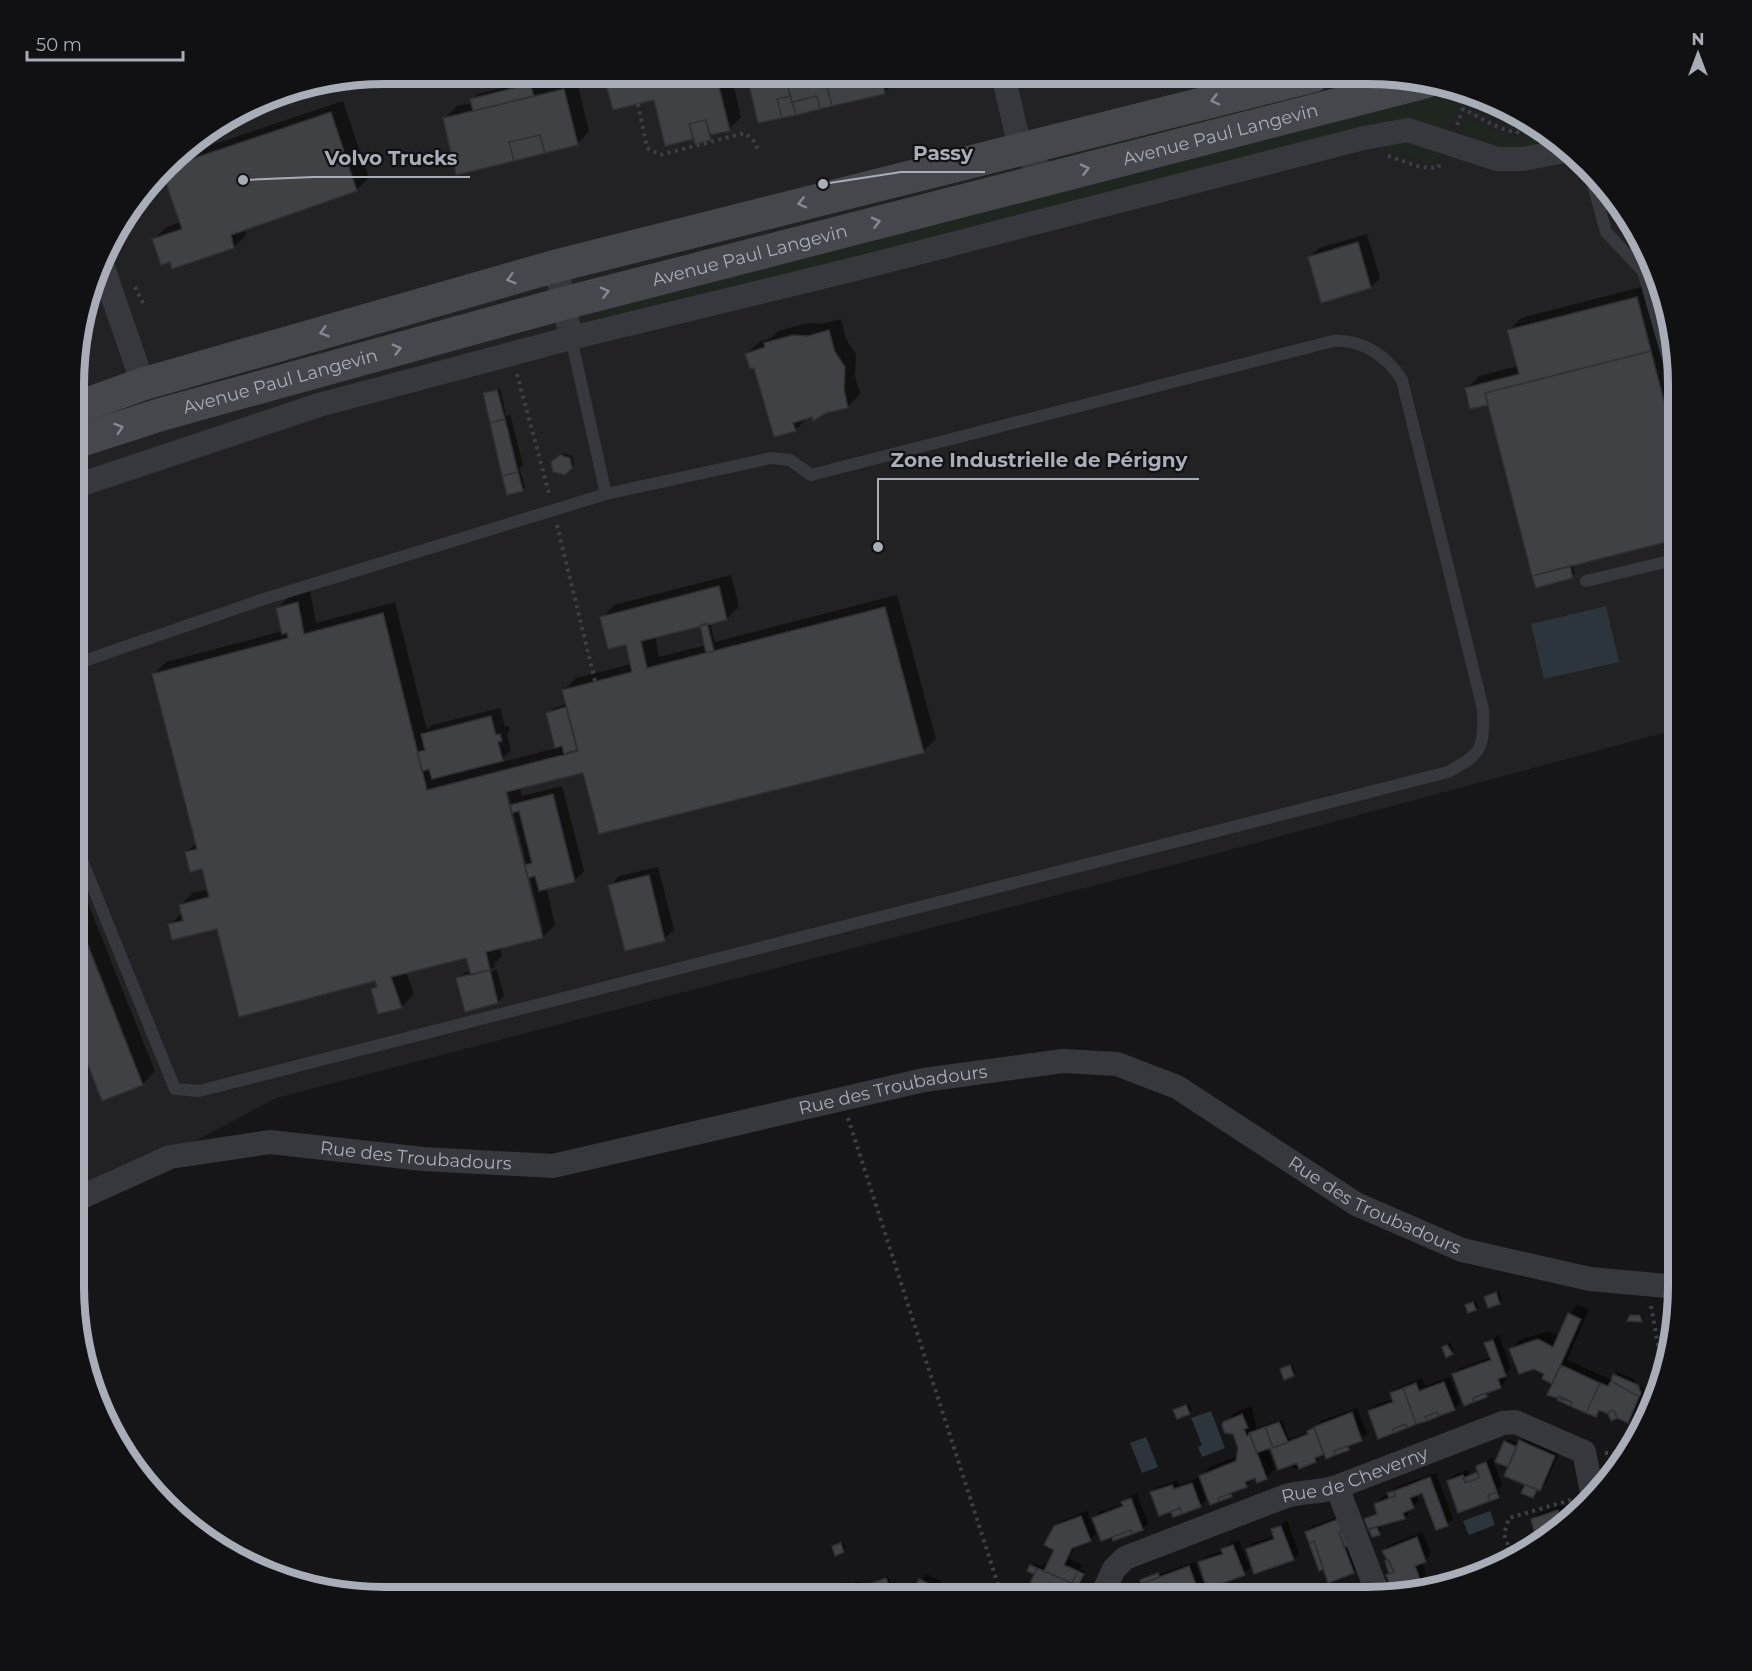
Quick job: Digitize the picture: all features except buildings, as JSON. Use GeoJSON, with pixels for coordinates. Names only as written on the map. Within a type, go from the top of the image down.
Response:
{"type":"FeatureCollection","features":[{"type":"Feature","properties":{"kind":"main road","name":"Avenue Paul Langevin"},"geometry":{"type":"LineString","coordinates":[[84,438],[151,400],[556,266],[1280,84]]}},
{"type":"Feature","properties":{"kind":"main road","name":"Avenue Paul Langevin"},"geometry":{"type":"LineString","coordinates":[[84,407],[151,400],[564,303],[1406,87]]}},
{"type":"Feature","properties":{"kind":"street"},"geometry":{"type":"LineString","coordinates":[[1005,84],[1020,148],[1049,178]]}},
{"type":"Feature","properties":{"kind":"street"},"geometry":{"type":"LineString","coordinates":[[84,483],[319,405],[570,338],[863,267],[1375,136],[1408,130],[1497,159],[1522,159],[1558,152]]}},
{"type":"Feature","properties":{"kind":"street"},"geometry":{"type":"LineString","coordinates":[[556,266],[570,338]]}},
{"type":"Feature","properties":{"kind":"street"},"geometry":{"type":"LineString","coordinates":[[105,274],[151,400]]}},
{"type":"Feature","properties":{"kind":"street","name":"Rue des Troubadours"},"geometry":{"type":"LineString","coordinates":[[84,1196],[170,1157],[270,1142],[423,1159],[553,1166],[924,1080],[1063,1061],[1117,1064],[1177,1087],[1281,1152],[1356,1204],[1462,1250],[1590,1279],[1668,1286]]}},
{"type":"Feature","properties":{"kind":"street","name":"Rue de Cheverny"},"geometry":{"type":"LineString","coordinates":[[1106,1587],[1114,1569],[1125,1558],[1286,1496],[1299,1492],[1318,1494],[1503,1423],[1515,1422],[1584,1452],[1591,1487]]}},
{"type":"Feature","properties":{"kind":"street"},"geometry":{"type":"LineString","coordinates":[[1337,1487],[1375,1587]]}},
{"type":"Feature","properties":{"kind":"lane"},"geometry":{"type":"LineString","coordinates":[[1593,187],[1606,232],[1643,271],[1666,350]]}},
{"type":"Feature","properties":{"kind":"lane"},"geometry":{"type":"LineString","coordinates":[[570,338],[606,494]]}},
{"type":"Feature","properties":{"kind":"lane"},"geometry":{"type":"LineString","coordinates":[[84,661],[264,599],[606,494],[771,458],[790,460],[811,475],[1333,340],[1349,340],[1370,348],[1392,363],[1402,380],[1483,710],[1480,750],[1467,762],[1448,772],[199,1091],[175,1089],[84,865]]}},
{"type":"Feature","properties":{"kind":"lane"},"geometry":{"type":"LineString","coordinates":[[1586,581],[1668,561]]}},
{"type":"Feature","properties":{"kind":"path"},"geometry":{"type":"LineString","coordinates":[[1460,99],[1463,109],[1510,132],[1530,132]]}},
{"type":"Feature","properties":{"kind":"path"},"geometry":{"type":"LineString","coordinates":[[638,104],[647,148],[652,153],[660,155],[745,133],[756,142],[758,152]]}},
{"type":"Feature","properties":{"kind":"path"},"geometry":{"type":"LineString","coordinates":[[92,315],[94,321]]}},
{"type":"Feature","properties":{"kind":"path"},"geometry":{"type":"LineString","coordinates":[[843,1100],[999,1587]]}},
{"type":"Feature","properties":{"kind":"path"},"geometry":{"type":"LineString","coordinates":[[1648,1284],[1660,1355]]}},
{"type":"Feature","properties":{"kind":"path"},"geometry":{"type":"LineString","coordinates":[[1510,1551],[1504,1534],[1509,1518],[1579,1500]]}},
{"type":"Feature","properties":{"kind":"shaded area"},"geometry":{"type":"Polygon","coordinates":[[[385,84],[1387,85],[1445,94],[1482,107],[1518,124],[1550,146],[1580,172],[1606,202],[1628,234],[1645,270],[1658,307],[1667,365],[1668,732],[1200,858],[276,1098],[84,1200],[84,385],[87,345],[100,288],[124,234],[146,202],[172,172],[202,146],[234,124],[270,107],[307,94],[345,87],[385,84]]]}},
{"type":"Feature","properties":{"kind":"shaded area"},"geometry":{"type":"Polygon","coordinates":[[[1328,84],[1367,84],[1061,167],[1052,150],[1328,84]]]}},
{"type":"Feature","properties":{"kind":"shaded area"},"geometry":{"type":"Polygon","coordinates":[[[1439,93],[1451,96],[1456,113],[1448,131],[607,320],[600,315],[599,308],[608,301],[1439,93]]]}},
{"type":"Feature","properties":{"kind":"shaded area"},"geometry":{"type":"Polygon","coordinates":[[[1467,102],[1482,107],[1518,124],[1494,118],[1467,102]]]}},
{"type":"Feature","properties":{"kind":"shaded area"},"geometry":{"type":"Polygon","coordinates":[[[1471,120],[1506,135],[1523,137],[1533,135],[1540,139],[1528,148],[1505,149],[1460,134],[1466,123],[1471,120]]]}},
{"type":"Feature","properties":{"kind":"shaded area"},"geometry":{"type":"Polygon","coordinates":[[[1408,144],[1440,153],[1437,161],[1432,163],[1397,155],[1381,147],[1408,144]]]}},
{"type":"Feature","properties":{"kind":"shaded area"},"geometry":{"type":"Polygon","coordinates":[[[1606,606],[1619,662],[1544,679],[1531,624],[1606,606]]]}},
{"type":"Feature","properties":{"kind":"shaded area"},"geometry":{"type":"Polygon","coordinates":[[[1211,1411],[1225,1448],[1202,1457],[1198,1447],[1202,1445],[1191,1418],[1211,1411]]]}},
{"type":"Feature","properties":{"kind":"shaded area"},"geometry":{"type":"Polygon","coordinates":[[[1146,1437],[1158,1467],[1142,1473],[1130,1443],[1146,1437]]]}},
{"type":"Feature","properties":{"kind":"shaded area"},"geometry":{"type":"Polygon","coordinates":[[[1490,1511],[1495,1525],[1469,1535],[1463,1521],[1490,1511]]]}},
{"type":"Feature","properties":{"kind":"place","name":"Volvo Trucks"},"geometry":{"type":"Point","coordinates":[243,180]}},
{"type":"Feature","properties":{"kind":"place","name":"Passy"},"geometry":{"type":"Point","coordinates":[823,184]}},
{"type":"Feature","properties":{"kind":"place","name":"Zone Industrielle de Périgny"},"geometry":{"type":"Point","coordinates":[878,547]}}]}
